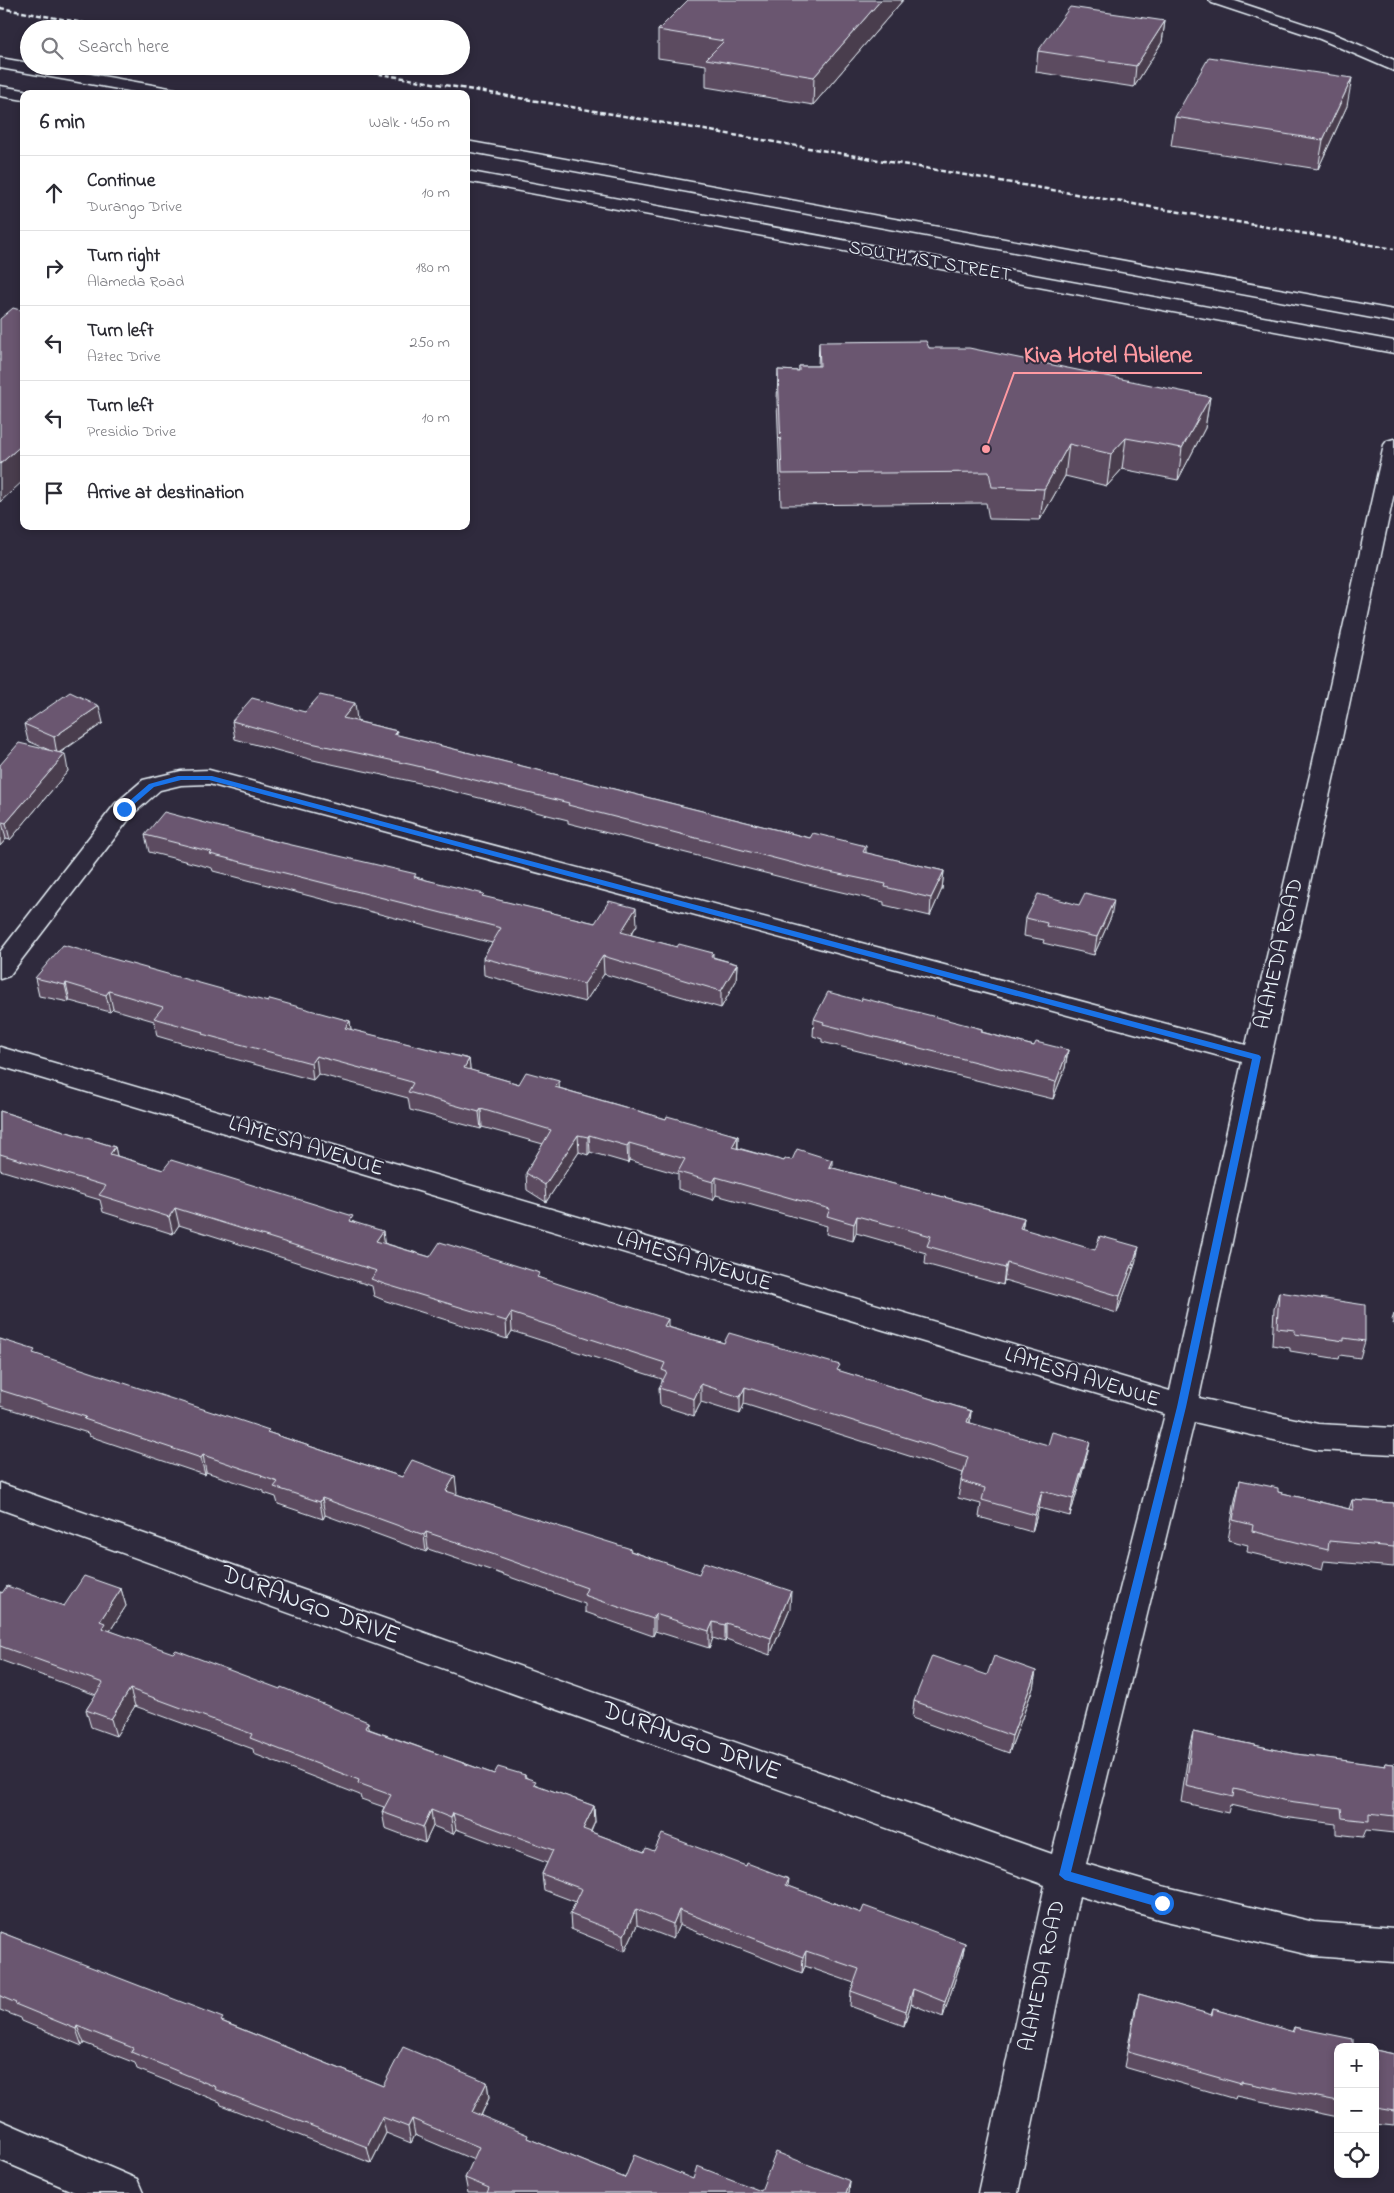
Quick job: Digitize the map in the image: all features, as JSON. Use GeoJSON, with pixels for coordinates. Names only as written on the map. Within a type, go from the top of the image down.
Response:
{"type":"FeatureCollection","features":[{"type":"Feature","properties":{"kind":"main road"},"geometry":{"type":"LineString","coordinates":[[1217,0],[1326,36],[1394,66]]}},
{"type":"Feature","properties":{"kind":"main road"},"geometry":{"type":"LineString","coordinates":[[0,63],[20,67]]}},
{"type":"Feature","properties":{"kind":"main road"},"geometry":{"type":"LineString","coordinates":[[68,75],[152,90]]}},
{"type":"Feature","properties":{"kind":"main road"},"geometry":{"type":"LineString","coordinates":[[0,91],[20,94]]}},
{"type":"Feature","properties":{"kind":"main road","name":"SOUTH 1ST STREET"},"geometry":{"type":"LineString","coordinates":[[470,147],[1394,316]]}},
{"type":"Feature","properties":{"kind":"main road"},"geometry":{"type":"LineString","coordinates":[[599,201],[621,175]]}},
{"type":"Feature","properties":{"kind":"main road","name":"SOUTH 1ST STREET"},"geometry":{"type":"LineString","coordinates":[[470,177],[1394,347]]}},
{"type":"Feature","properties":{"kind":"main road","name":"ALAMEDA ROAD"},"geometry":{"type":"LineString","coordinates":[[998,2193],[1065,1875],[1182,1407],[1257,1057],[1326,757],[1394,445]]}},
{"type":"Feature","properties":{"kind":"main road"},"geometry":{"type":"LineString","coordinates":[[0,970],[124,809],[152,785],[181,778],[210,777],[1257,1057]]}},
{"type":"Feature","properties":{"kind":"main road","name":"LAMESA AVENUE"},"geometry":{"type":"LineString","coordinates":[[0,1056],[1182,1407],[1318,1437],[1394,1440]]}},
{"type":"Feature","properties":{"kind":"main road","name":"DURANGO DRIVE"},"geometry":{"type":"LineString","coordinates":[[0,1496],[1065,1875],[1162,1903],[1314,1939],[1394,1945]]}},
{"type":"Feature","properties":{"kind":"main road"},"geometry":{"type":"LineString","coordinates":[[0,2140],[122,2193]]}},
{"type":"Feature","properties":{"kind":"building"},"geometry":{"type":"Polygon","coordinates":[[[688,0],[881,0],[814,77],[706,59],[724,41],[658,30],[688,0]]]}},
{"type":"Feature","properties":{"kind":"building"},"geometry":{"type":"Polygon","coordinates":[[[1070,7],[1165,21],[1136,66],[1038,51],[1070,7]]]}},
{"type":"Feature","properties":{"kind":"building"},"geometry":{"type":"Polygon","coordinates":[[[1209,57],[1352,78],[1323,140],[1175,117],[1209,57]]]}},
{"type":"Feature","properties":{"kind":"building"},"geometry":{"type":"Polygon","coordinates":[[[13,308],[20,310],[20,446],[0,464],[0,319],[13,308]]]}},
{"type":"Feature","properties":{"kind":"building"},"geometry":{"type":"Polygon","coordinates":[[[926,341],[929,348],[969,348],[1210,397],[1182,448],[1126,438],[1111,454],[1069,444],[1044,489],[992,487],[989,472],[782,474],[778,370],[799,371],[799,366],[820,366],[819,342],[926,341]]]}},
{"type":"Feature","properties":{"kind":"building"},"geometry":{"type":"Polygon","coordinates":[[[70,692],[99,706],[54,737],[24,724],[70,692]]]}},
{"type":"Feature","properties":{"kind":"building"},"geometry":{"type":"Polygon","coordinates":[[[320,695],[355,703],[343,718],[397,731],[394,734],[810,838],[813,833],[866,846],[863,852],[944,871],[931,898],[885,887],[886,884],[820,870],[568,805],[569,803],[413,765],[311,743],[232,721],[252,698],[305,712],[320,695]]]}},
{"type":"Feature","properties":{"kind":"building"},"geometry":{"type":"Polygon","coordinates":[[[19,743],[65,754],[6,823],[2,822],[0,824],[0,765],[19,743]]]}},
{"type":"Feature","properties":{"kind":"building"},"geometry":{"type":"Polygon","coordinates":[[[164,812],[266,839],[416,874],[414,877],[484,894],[482,896],[595,923],[609,901],[636,908],[621,932],[677,947],[679,944],[713,953],[711,957],[737,964],[721,991],[603,956],[584,984],[483,958],[501,928],[210,854],[212,852],[145,835],[164,812]]]}},
{"type":"Feature","properties":{"kind":"building"},"geometry":{"type":"Polygon","coordinates":[[[1085,893],[1114,900],[1097,937],[1046,926],[1047,923],[1026,918],[1038,894],[1079,905],[1085,893]]]}},
{"type":"Feature","properties":{"kind":"building"},"geometry":{"type":"Polygon","coordinates":[[[63,945],[268,1002],[270,999],[350,1021],[345,1028],[469,1059],[464,1068],[519,1084],[526,1072],[559,1081],[555,1087],[666,1119],[667,1116],[738,1136],[732,1147],[784,1161],[785,1159],[792,1160],[797,1149],[832,1160],[829,1167],[1024,1218],[1020,1228],[1095,1250],[1100,1236],[1139,1247],[1120,1296],[1007,1263],[1005,1268],[927,1246],[931,1236],[857,1216],[854,1224],[827,1216],[830,1209],[716,1177],[713,1182],[678,1172],[685,1159],[629,1143],[627,1146],[589,1135],[588,1137],[578,1135],[545,1185],[526,1173],[551,1130],[481,1109],[479,1112],[408,1092],[413,1083],[408,1081],[316,1056],[311,1063],[202,1034],[203,1032],[154,1018],[163,1007],[109,991],[106,995],[66,983],[65,985],[35,978],[63,945]]]}},
{"type":"Feature","properties":{"kind":"building"},"geometry":{"type":"Polygon","coordinates":[[[828,992],[861,1001],[862,998],[944,1019],[982,1029],[981,1032],[1034,1046],[1036,1042],[1068,1050],[1056,1082],[823,1024],[824,1022],[814,1019],[828,992]]]}},
{"type":"Feature","properties":{"kind":"building"},"geometry":{"type":"Polygon","coordinates":[[[0,1111],[115,1147],[110,1154],[163,1170],[171,1160],[353,1216],[350,1221],[383,1231],[376,1241],[430,1257],[440,1242],[540,1273],[537,1277],[668,1319],[664,1326],[724,1343],[729,1333],[840,1365],[837,1370],[971,1411],[967,1422],[1048,1445],[1052,1432],[1090,1442],[1073,1499],[1042,1491],[1035,1515],[982,1500],[985,1488],[961,1481],[968,1457],[745,1387],[740,1397],[701,1384],[694,1399],[659,1388],[667,1372],[662,1370],[665,1363],[511,1313],[506,1321],[384,1284],[371,1279],[377,1271],[175,1208],[169,1217],[99,1195],[106,1186],[0,1154],[0,1111]]]}},
{"type":"Feature","properties":{"kind":"building"},"geometry":{"type":"Polygon","coordinates":[[[1279,1292],[1365,1305],[1365,1341],[1344,1338],[1344,1341],[1295,1334],[1295,1330],[1277,1328],[1279,1292]]]}},
{"type":"Feature","properties":{"kind":"building"},"geometry":{"type":"Polygon","coordinates":[[[0,1339],[35,1350],[33,1353],[269,1430],[267,1432],[402,1477],[412,1460],[455,1476],[446,1491],[631,1549],[630,1551],[699,1574],[704,1562],[791,1591],[771,1638],[726,1623],[725,1625],[713,1622],[709,1631],[655,1614],[653,1619],[584,1595],[587,1588],[492,1554],[426,1532],[424,1535],[322,1498],[320,1502],[274,1487],[278,1482],[262,1475],[203,1455],[201,1458],[84,1419],[86,1417],[0,1390],[0,1339]]]}},
{"type":"Feature","properties":{"kind":"building"},"geometry":{"type":"Polygon","coordinates":[[[1240,1480],[1278,1488],[1278,1492],[1353,1510],[1352,1500],[1394,1503],[1394,1547],[1329,1541],[1328,1550],[1252,1531],[1253,1525],[1233,1520],[1240,1480]]]}},
{"type":"Feature","properties":{"kind":"building"},"geometry":{"type":"Polygon","coordinates":[[[84,1576],[121,1589],[100,1621],[105,1623],[102,1628],[173,1653],[176,1650],[280,1689],[281,1687],[368,1722],[365,1728],[494,1774],[498,1767],[525,1775],[524,1777],[536,1781],[534,1784],[594,1806],[583,1829],[644,1852],[646,1848],[654,1851],[662,1834],[746,1866],[747,1863],[789,1879],[786,1885],[861,1913],[864,1906],[965,1943],[945,2002],[913,1989],[906,2011],[851,1991],[859,1969],[806,1951],[803,1957],[679,1910],[673,1924],[636,1909],[624,1935],[570,1914],[582,1889],[542,1874],[553,1850],[453,1813],[451,1818],[431,1810],[423,1827],[382,1812],[391,1795],[358,1783],[359,1780],[250,1738],[252,1734],[130,1689],[111,1719],[86,1710],[103,1683],[0,1646],[0,1592],[2,1593],[7,1586],[64,1606],[84,1576]]]}},
{"type":"Feature","properties":{"kind":"building"},"geometry":{"type":"Polygon","coordinates":[[[932,1656],[987,1675],[994,1656],[1036,1671],[1012,1736],[914,1701],[932,1656]]]}},
{"type":"Feature","properties":{"kind":"building"},"geometry":{"type":"Polygon","coordinates":[[[1193,1732],[1296,1754],[1386,1766],[1385,1763],[1394,1764],[1394,1816],[1369,1813],[1369,1821],[1342,1818],[1341,1808],[1288,1801],[1234,1789],[1233,1797],[1186,1786],[1193,1732]]]}},
{"type":"Feature","properties":{"kind":"building"},"geometry":{"type":"Polygon","coordinates":[[[0,1932],[223,2018],[221,2021],[383,2086],[403,2047],[487,2082],[472,2112],[528,2135],[527,2138],[625,2178],[634,2155],[693,2179],[697,2166],[761,2191],[776,2152],[850,2181],[846,2193],[487,2193],[489,2188],[465,2178],[479,2147],[412,2119],[408,2127],[382,2117],[367,2147],[215,2089],[216,2087],[131,2052],[133,2048],[77,2026],[76,2029],[0,1996],[0,1932]]]}},
{"type":"Feature","properties":{"kind":"building"},"geometry":{"type":"Polygon","coordinates":[[[1139,1994],[1212,2015],[1213,2009],[1294,2032],[1294,2027],[1353,2039],[1353,2043],[1334,2043],[1334,2100],[1241,2082],[1241,2084],[1128,2052],[1139,1994]]]}},
{"type":"Feature","properties":{"kind":"building"},"geometry":{"type":"Polygon","coordinates":[[[1379,2051],[1394,2054],[1394,2111],[1379,2109],[1379,2051]]]}},
{"type":"Feature","properties":{"kind":"railway"},"geometry":{"type":"LineString","coordinates":[[0,8],[67,20]]}},
{"type":"Feature","properties":{"kind":"railway"},"geometry":{"type":"LineString","coordinates":[[386,75],[1394,249]]}},
{"type":"Feature","properties":{"kind":"place","name":"Kiva Hotel Abilene"},"geometry":{"type":"Point","coordinates":[986,449]}},
{"type":"Feature","properties":{"kind":"route"},"geometry":{"type":"LineString","coordinates":[[124,809],[152,785],[181,778],[210,777],[1257,1057],[1182,1407],[1065,1875],[1162,1903]]}}]}
